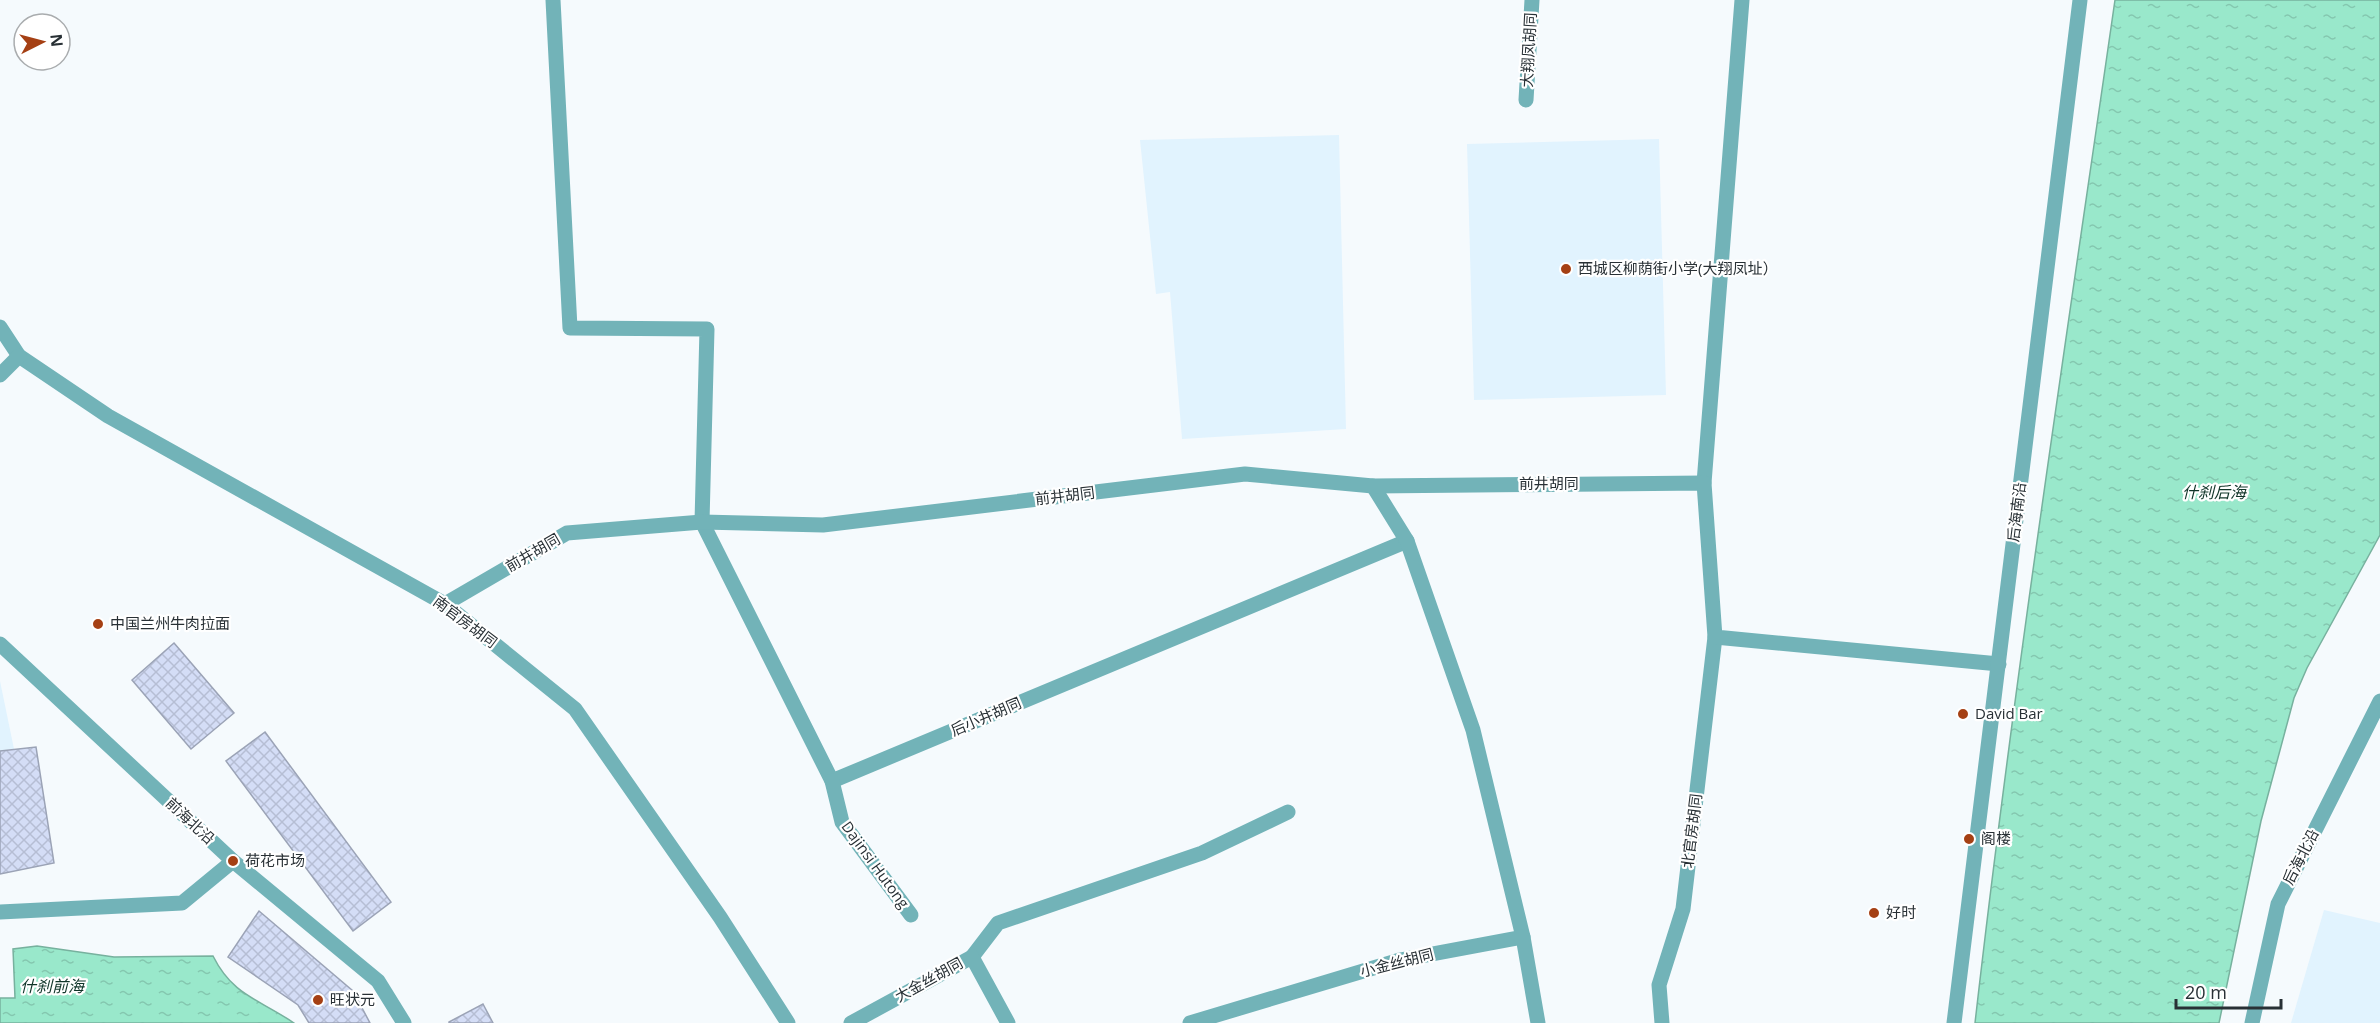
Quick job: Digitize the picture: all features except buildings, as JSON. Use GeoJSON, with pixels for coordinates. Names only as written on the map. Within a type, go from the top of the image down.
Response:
{"type":"FeatureCollection","features":[{"type":"Feature","properties":{"kind":"street"},"geometry":{"type":"LineString","coordinates":[[553,0],[570,328],[707,328],[702,522],[832,781]]}},
{"type":"Feature","properties":{"kind":"street","name":"大翔凤胡同"},"geometry":{"type":"LineString","coordinates":[[1526,100],[1532,0]]}},
{"type":"Feature","properties":{"kind":"street","name":"北官房胡同"},"geometry":{"type":"LineString","coordinates":[[1662,1023],[1659,986],[1683,909],[1715,637],[1704,483],[1742,0]]}},
{"type":"Feature","properties":{"kind":"street","name":"后海南沿"},"geometry":{"type":"LineString","coordinates":[[1954,1023],[2080,0]]}},
{"type":"Feature","properties":{"kind":"street","name":"南官房胡同"},"geometry":{"type":"LineString","coordinates":[[0,327],[19,356],[108,416],[445,604],[575,709],[720,916],[788,1023]]}},
{"type":"Feature","properties":{"kind":"street"},"geometry":{"type":"LineString","coordinates":[[0,375],[19,356]]}},
{"type":"Feature","properties":{"kind":"street","name":"前井胡同"},"geometry":{"type":"LineString","coordinates":[[445,604],[567,533],[702,522],[822,525],[1245,474],[1373,486],[1704,483]]}},
{"type":"Feature","properties":{"kind":"street"},"geometry":{"type":"LineString","coordinates":[[1373,486],[1407,541],[1473,730],[1523,937],[1538,1023]]}},
{"type":"Feature","properties":{"kind":"street","name":"后小井胡同"},"geometry":{"type":"LineString","coordinates":[[832,781],[1407,541]]}},
{"type":"Feature","properties":{"kind":"street"},"geometry":{"type":"LineString","coordinates":[[1715,637],[1999,664]]}},
{"type":"Feature","properties":{"kind":"street","name":"前海北沿"},"geometry":{"type":"LineString","coordinates":[[0,644],[233,861],[378,981],[404,1023]]}},
{"type":"Feature","properties":{"kind":"street","name":"后海北沿"},"geometry":{"type":"LineString","coordinates":[[2252,1023],[2278,904],[2380,702]]}},
{"type":"Feature","properties":{"kind":"street","name":"Dajinsi Hutong"},"geometry":{"type":"LineString","coordinates":[[832,781],[842,822],[911,915]]}},
{"type":"Feature","properties":{"kind":"street"},"geometry":{"type":"LineString","coordinates":[[972,957],[998,923],[1202,853],[1288,812]]}},
{"type":"Feature","properties":{"kind":"street"},"geometry":{"type":"LineString","coordinates":[[0,912],[182,903],[233,861]]}},
{"type":"Feature","properties":{"kind":"street","name":"小金丝胡同"},"geometry":{"type":"LineString","coordinates":[[1190,1023],[1400,960],[1523,937]]}},
{"type":"Feature","properties":{"kind":"street","name":"大金丝胡同"},"geometry":{"type":"LineString","coordinates":[[851,1023],[972,957],[1008,1023]]}},
{"type":"Feature","properties":{"kind":"shaded area"},"geometry":{"type":"Polygon","coordinates":[[[1339,135],[1346,429],[1182,439],[1170,292],[1156,294],[1140,140],[1339,135]]]}},
{"type":"Feature","properties":{"kind":"shaded area","name":"西城区柳荫街小学(大翔凤址）"},"geometry":{"type":"Polygon","coordinates":[[[1659,139],[1666,395],[1474,400],[1467,144],[1659,139]]]}},
{"type":"Feature","properties":{"kind":"shaded area"},"geometry":{"type":"Polygon","coordinates":[[[0,681],[14,749],[0,751],[0,681]]]}},
{"type":"Feature","properties":{"kind":"shaded area"},"geometry":{"type":"Polygon","coordinates":[[[2324,910],[2380,923],[2380,1023],[2291,1023],[2324,910]]]}},
{"type":"Feature","properties":{"kind":"water","name":"什刹后海"},"geometry":{"type":"Polygon","coordinates":[[[2115,0],[2380,0],[2380,535],[2307,668],[2294,698],[2261,821],[2219,1023],[1975,1023],[2059,383],[2115,0]]]}},
{"type":"Feature","properties":{"kind":"water","name":"什刹前海"},"geometry":{"type":"Polygon","coordinates":[[[37,946],[114,957],[213,956],[229,980],[238,988],[294,1023],[0,1023],[0,998],[15,998],[13,949],[37,946]]]}},
{"type":"Feature","properties":{"kind":"place","name":"西城区柳荫街小学(大翔凤址）"},"geometry":{"type":"Point","coordinates":[1566,269]}},
{"type":"Feature","properties":{"kind":"place","name":"中国兰州牛肉拉面"},"geometry":{"type":"Point","coordinates":[98,624]}},
{"type":"Feature","properties":{"kind":"place","name":"David Bar"},"geometry":{"type":"Point","coordinates":[1963,714]}},
{"type":"Feature","properties":{"kind":"place","name":"阁楼"},"geometry":{"type":"Point","coordinates":[1969,839]}},
{"type":"Feature","properties":{"kind":"place","name":"荷花市场"},"geometry":{"type":"Point","coordinates":[233,861]}},
{"type":"Feature","properties":{"kind":"place","name":"好时"},"geometry":{"type":"Point","coordinates":[1874,913]}},
{"type":"Feature","properties":{"kind":"place","name":"旺状元"},"geometry":{"type":"Point","coordinates":[318,1000]}}]}
